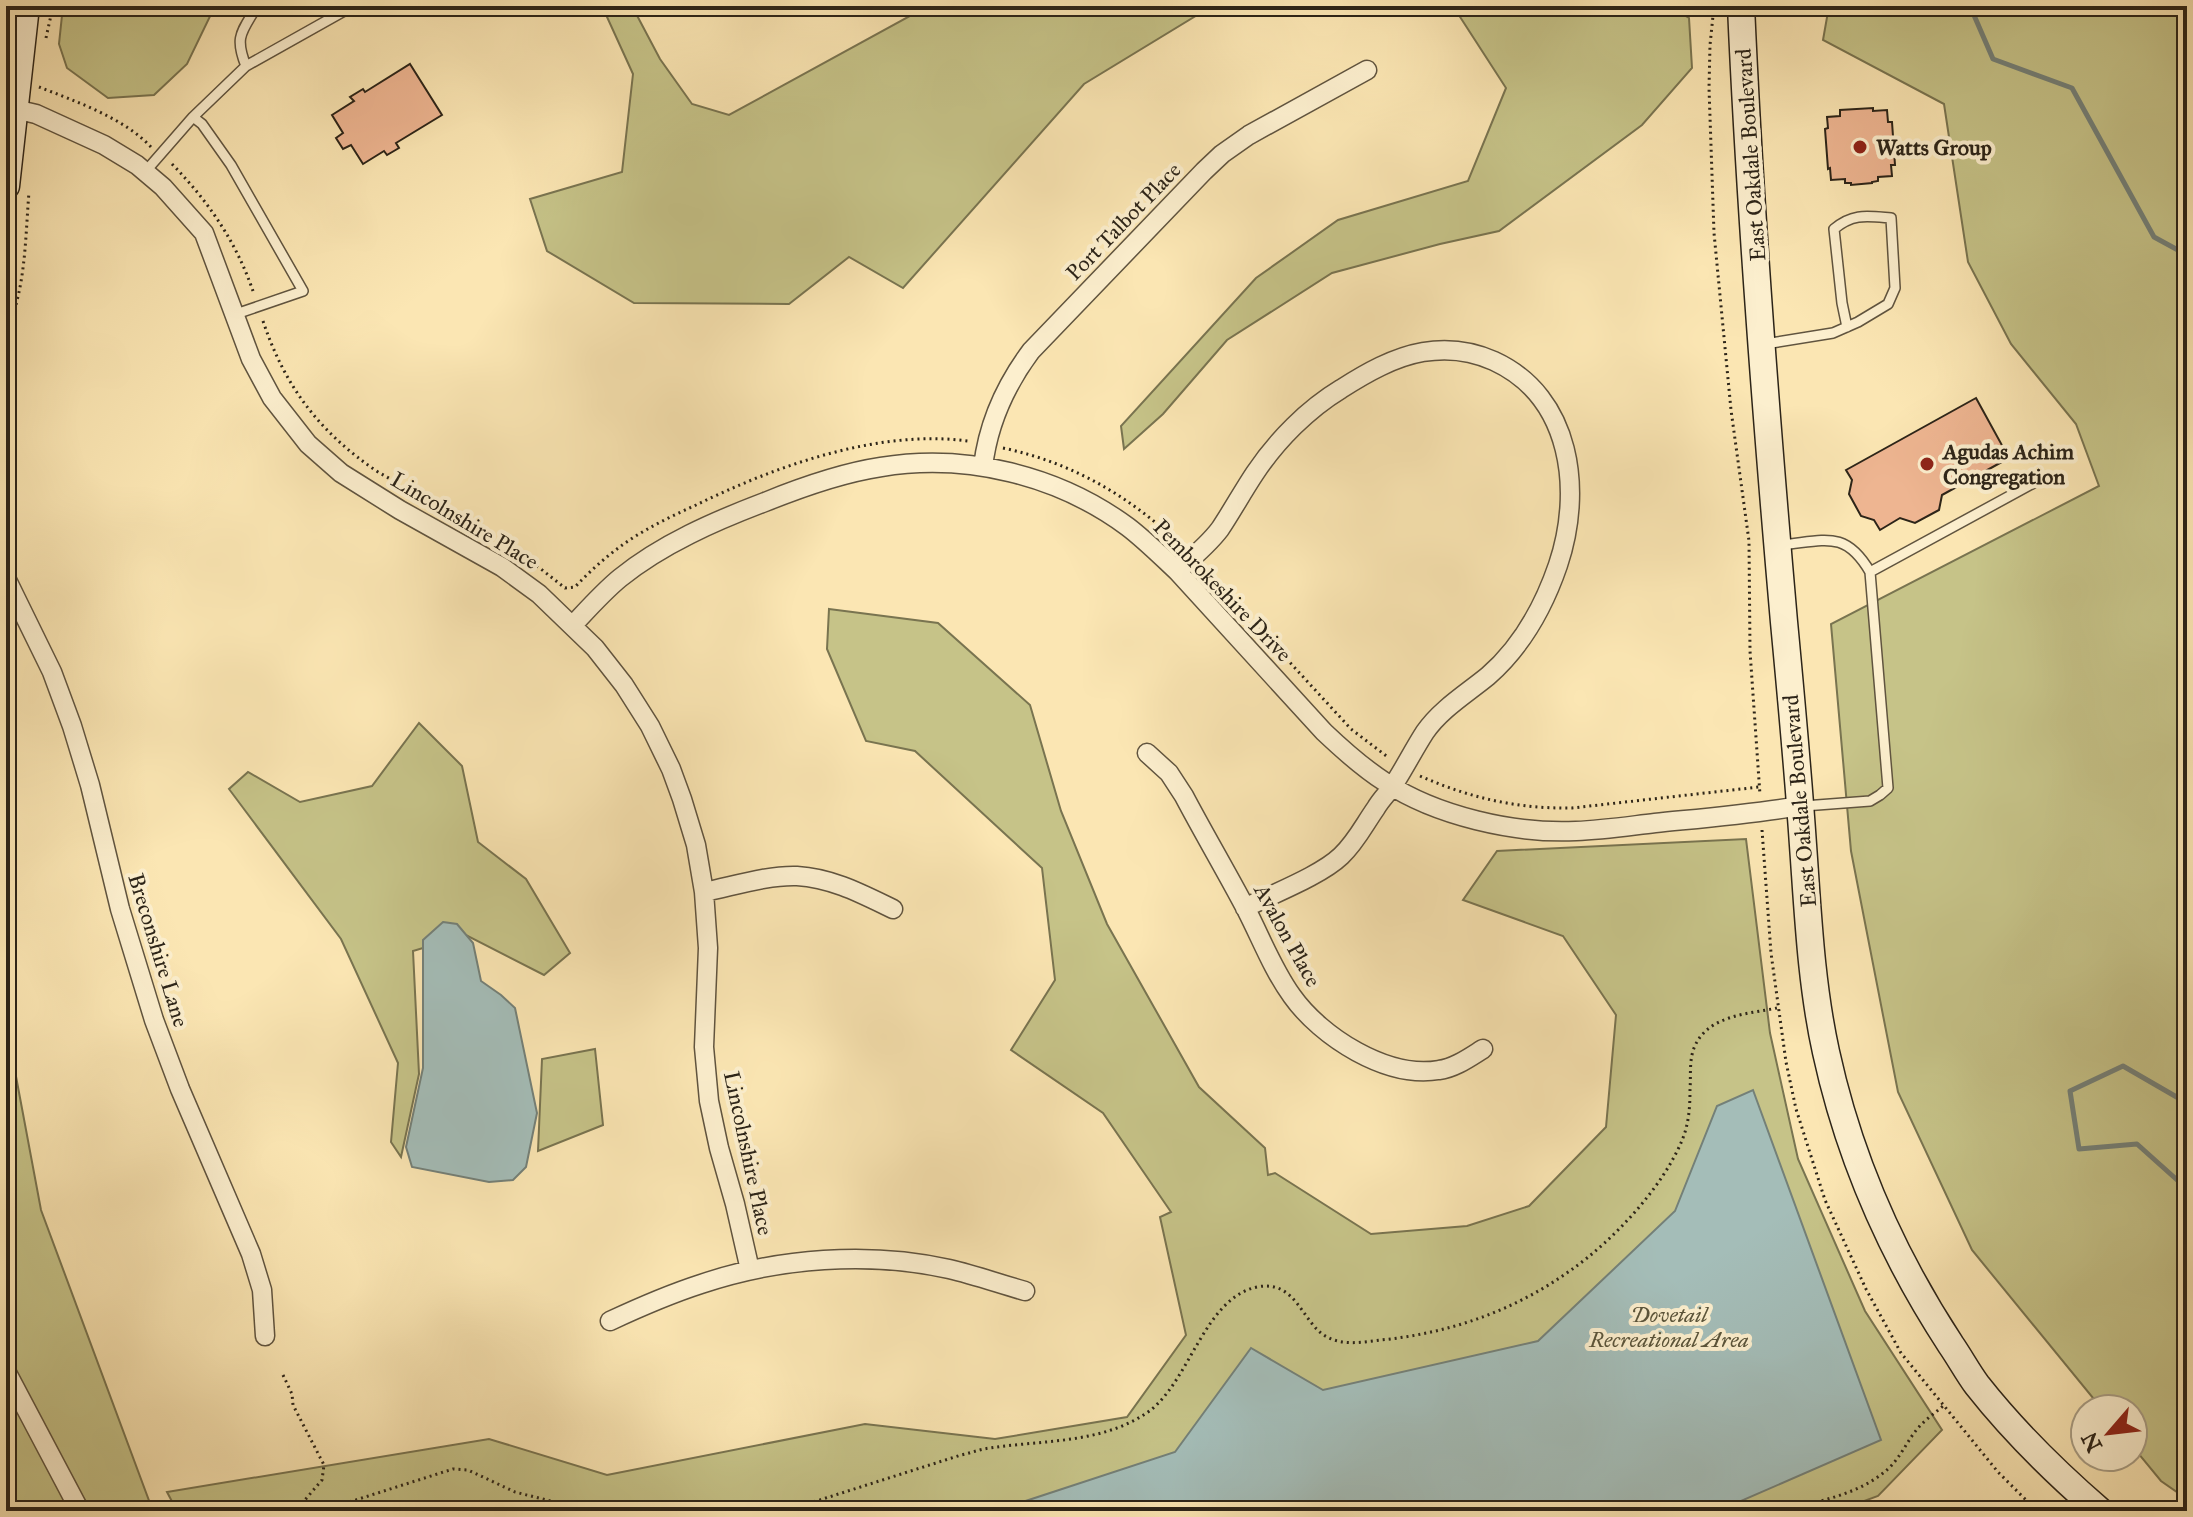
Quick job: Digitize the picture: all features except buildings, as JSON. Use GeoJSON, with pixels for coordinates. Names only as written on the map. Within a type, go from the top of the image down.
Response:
{"type":"FeatureCollection","features":[{"type":"Feature","properties":{"kind":"main road"},"geometry":{"type":"LineString","coordinates":[[6,186],[10,108],[26,6]]}},
{"type":"Feature","properties":{"kind":"main road","name":"East Oakdale Boulevard"},"geometry":{"type":"LineString","coordinates":[[1741,6],[1762,345],[1809,938],[1825,1051],[1856,1160],[1902,1264],[1923,1301],[1976,1383],[2054,1471],[2098,1510]]}},
{"type":"Feature","properties":{"kind":"street","name":"Port Talbot Place"},"geometry":{"type":"LineString","coordinates":[[983,467],[991,425],[1014,373],[1031,351],[1204,171],[1249,135],[1367,70]]}},
{"type":"Feature","properties":{"kind":"street","name":"Lincolnshire Place"},"geometry":{"type":"LineString","coordinates":[[10,108],[36,114],[91,138],[163,187],[204,233],[251,359],[272,398],[308,444],[353,481],[502,567],[539,594],[595,648],[624,685],[664,755],[696,845],[704,892],[708,948],[704,1047],[709,1101],[750,1270]]}},
{"type":"Feature","properties":{"kind":"street"},"geometry":{"type":"LineString","coordinates":[[1177,571],[1219,530],[1257,469],[1306,415],[1338,390],[1372,370],[1402,358],[1444,350],[1486,358],[1526,381],[1556,421],[1569,472],[1569,508],[1559,563],[1532,623],[1491,674],[1442,712],[1426,730],[1356,841],[1339,859],[1245,908]]}},
{"type":"Feature","properties":{"kind":"street","name":"Pembrokeshire Drive"},"geometry":{"type":"LineString","coordinates":[[573,625],[620,578],[641,563],[681,539],[786,493],[841,475],[880,467],[914,463],[983,467],[1037,480],[1069,492],[1127,526],[1177,571],[1324,732],[1349,755],[1392,786],[1435,807],[1510,828],[1577,831],[1800,806]]}},
{"type":"Feature","properties":{"kind":"street","name":"Breconshire Lane"},"geometry":{"type":"LineString","coordinates":[[6,578],[52,672],[72,726],[90,785],[120,909],[154,1020],[262,1290],[265,1336]]}},
{"type":"Feature","properties":{"kind":"street","name":"Avalon Place"},"geometry":{"type":"LineString","coordinates":[[1147,753],[1169,773],[1184,796],[1292,996],[1332,1036],[1382,1063],[1410,1070],[1444,1070],[1483,1049]]}},
{"type":"Feature","properties":{"kind":"street"},"geometry":{"type":"LineString","coordinates":[[704,892],[776,877],[797,876],[822,879],[893,909]]}},
{"type":"Feature","properties":{"kind":"street"},"geometry":{"type":"LineString","coordinates":[[610,1321],[702,1283],[750,1270],[812,1262],[899,1262],[948,1269],[1025,1291]]}},
{"type":"Feature","properties":{"kind":"street"},"geometry":{"type":"LineString","coordinates":[[6,1371],[80,1511]]}},
{"type":"Feature","properties":{"kind":"lane"},"geometry":{"type":"LineString","coordinates":[[121,6],[134,10],[153,10],[164,6]]}},
{"type":"Feature","properties":{"kind":"lane"},"geometry":{"type":"LineString","coordinates":[[246,66],[239,38],[257,6]]}},
{"type":"Feature","properties":{"kind":"lane"},"geometry":{"type":"LineString","coordinates":[[145,172],[193,117],[246,66],[353,6]]}},
{"type":"Feature","properties":{"kind":"lane"},"geometry":{"type":"LineString","coordinates":[[193,117],[202,124],[231,165],[303,291],[236,314]]}},
{"type":"Feature","properties":{"kind":"lane"},"geometry":{"type":"LineString","coordinates":[[1762,345],[1833,333],[1847,327],[1888,304],[1895,288],[1891,218],[1863,215],[1845,220],[1834,229],[1847,327]]}},
{"type":"Feature","properties":{"kind":"lane"},"geometry":{"type":"LineString","coordinates":[[1870,572],[2039,480]]}},
{"type":"Feature","properties":{"kind":"lane"},"geometry":{"type":"LineString","coordinates":[[1778,545],[1833,540],[1848,545],[1861,557],[1870,572],[1888,788],[1870,801],[1800,806]]}},
{"type":"Feature","properties":{"kind":"path"},"geometry":{"type":"LineString","coordinates":[[1714,6],[1709,88],[1714,233],[1731,410],[1749,541],[1750,651],[1777,1008],[1796,1109],[1825,1200],[1866,1289],[1901,1353],[1998,1472],[2037,1511]]}},
{"type":"Feature","properties":{"kind":"path"},"geometry":{"type":"LineString","coordinates":[[39,87],[88,107],[128,129],[158,156],[166,158],[203,196],[242,261],[275,356],[287,378],[313,416],[335,438],[378,472],[510,547],[565,588],[575,587],[600,562],[632,538],[673,516],[717,495],[818,457],[864,445],[902,441],[961,440],[986,444],[1050,461],[1111,489],[1167,531],[1351,729],[1403,768],[1437,784],[1512,806],[1542,809],[1759,787]]}},
{"type":"Feature","properties":{"kind":"path"},"geometry":{"type":"LineString","coordinates":[[785,1511],[990,1448],[1072,1440],[1130,1422],[1161,1400],[1221,1311],[1251,1289],[1262,1286],[1279,1290],[1295,1301],[1320,1332],[1328,1338],[1346,1343],[1431,1333],[1488,1316],[1526,1299],[1591,1256],[1625,1223],[1664,1173],[1684,1135],[1689,1115],[1691,1062],[1694,1047],[1701,1037],[1727,1018],[1777,1008]]}},
{"type":"Feature","properties":{"kind":"path"},"geometry":{"type":"LineString","coordinates":[[283,1375],[292,1394],[293,1405],[324,1469],[322,1480],[304,1501],[300,1511]]}},
{"type":"Feature","properties":{"kind":"path"},"geometry":{"type":"LineString","coordinates":[[1781,1511],[1874,1481],[1896,1460],[1917,1428],[1944,1405]]}},
{"type":"Feature","properties":{"kind":"path"},"geometry":{"type":"LineString","coordinates":[[321,1511],[453,1469],[468,1470],[515,1492],[590,1511]]}},
{"type":"Feature","properties":{"kind":"green space"},"geometry":{"type":"Polygon","coordinates":[[[63,6],[215,6],[187,64],[154,95],[108,98],[67,68],[59,44],[63,6]]]}},
{"type":"Feature","properties":{"kind":"green space"},"geometry":{"type":"Polygon","coordinates":[[[602,6],[632,6],[660,59],[692,104],[729,115],[928,6],[1212,6],[1084,84],[903,288],[849,257],[789,304],[634,303],[547,251],[530,199],[622,172],[633,74],[602,6]]]}},
{"type":"Feature","properties":{"kind":"green space"},"geometry":{"type":"Polygon","coordinates":[[[1453,6],[1669,6],[1689,18],[1692,68],[1642,125],[1499,231],[1332,273],[1227,340],[1163,414],[1124,449],[1121,426],[1256,278],[1338,220],[1468,181],[1506,88],[1453,6]]]}},
{"type":"Feature","properties":{"kind":"green space"},"geometry":{"type":"Polygon","coordinates":[[[1829,6],[2187,6],[2187,1499],[2161,1481],[2149,1466],[2149,1393],[2089,1393],[1972,1250],[1898,1092],[1851,851],[1831,624],[2099,486],[2076,424],[2011,344],[1968,262],[1944,104],[1823,40],[1829,6]]]}},
{"type":"Feature","properties":{"kind":"green space","name":"Dovetail Recreational Area"},"geometry":{"type":"Polygon","coordinates":[[[829,609],[938,623],[1030,705],[1061,811],[1107,924],[1199,1087],[1265,1148],[1268,1175],[1275,1173],[1371,1234],[1467,1226],[1529,1206],[1606,1127],[1616,1015],[1563,936],[1463,900],[1497,851],[1746,839],[1770,1033],[1798,1159],[1865,1311],[1942,1430],[1878,1496],[1837,1511],[177,1511],[167,1492],[489,1439],[607,1475],[865,1424],[995,1439],[1127,1417],[1186,1335],[1160,1217],[1171,1212],[1103,1113],[1011,1050],[1055,980],[1042,868],[915,751],[866,741],[827,649],[829,609]]]}},
{"type":"Feature","properties":{"kind":"green space"},"geometry":{"type":"Polygon","coordinates":[[[419,723],[462,766],[478,842],[526,879],[570,953],[544,975],[466,935],[413,951],[419,1074],[401,1157],[391,1142],[398,1063],[341,939],[229,789],[248,772],[300,802],[372,786],[419,723]]]}},
{"type":"Feature","properties":{"kind":"green space"},"geometry":{"type":"Polygon","coordinates":[[[6,1023],[41,1210],[151,1506],[146,1511],[6,1511],[6,1023]]]}},
{"type":"Feature","properties":{"kind":"green space"},"geometry":{"type":"Polygon","coordinates":[[[595,1049],[603,1125],[538,1151],[542,1059],[595,1049]]]}},
{"type":"Feature","properties":{"kind":"water"},"geometry":{"type":"Polygon","coordinates":[[[443,922],[457,924],[473,943],[481,981],[515,1008],[537,1113],[526,1167],[513,1180],[489,1182],[412,1167],[406,1147],[423,1068],[423,940],[443,922]]]}},
{"type":"Feature","properties":{"kind":"water"},"geometry":{"type":"Polygon","coordinates":[[[1753,1090],[1881,1440],[1718,1511],[995,1511],[1175,1452],[1251,1348],[1323,1390],[1538,1341],[1675,1211],[1717,1106],[1753,1090]]]}},
{"type":"Feature","properties":{"kind":"waterway"},"geometry":{"type":"LineString","coordinates":[[1970,6],[1993,59],[2072,88],[2154,237],[2187,255]]}},
{"type":"Feature","properties":{"kind":"waterway"},"geometry":{"type":"LineString","coordinates":[[2187,1103],[2123,1066],[2070,1091],[2079,1149],[2137,1144],[2185,1187],[2187,1194]]}},
{"type":"Feature","properties":{"kind":"place","name":"Watts Group"},"geometry":{"type":"Point","coordinates":[1860,147]}},
{"type":"Feature","properties":{"kind":"place","name":"Agudas Achim Congregation"},"geometry":{"type":"Point","coordinates":[1927,464]}}]}
